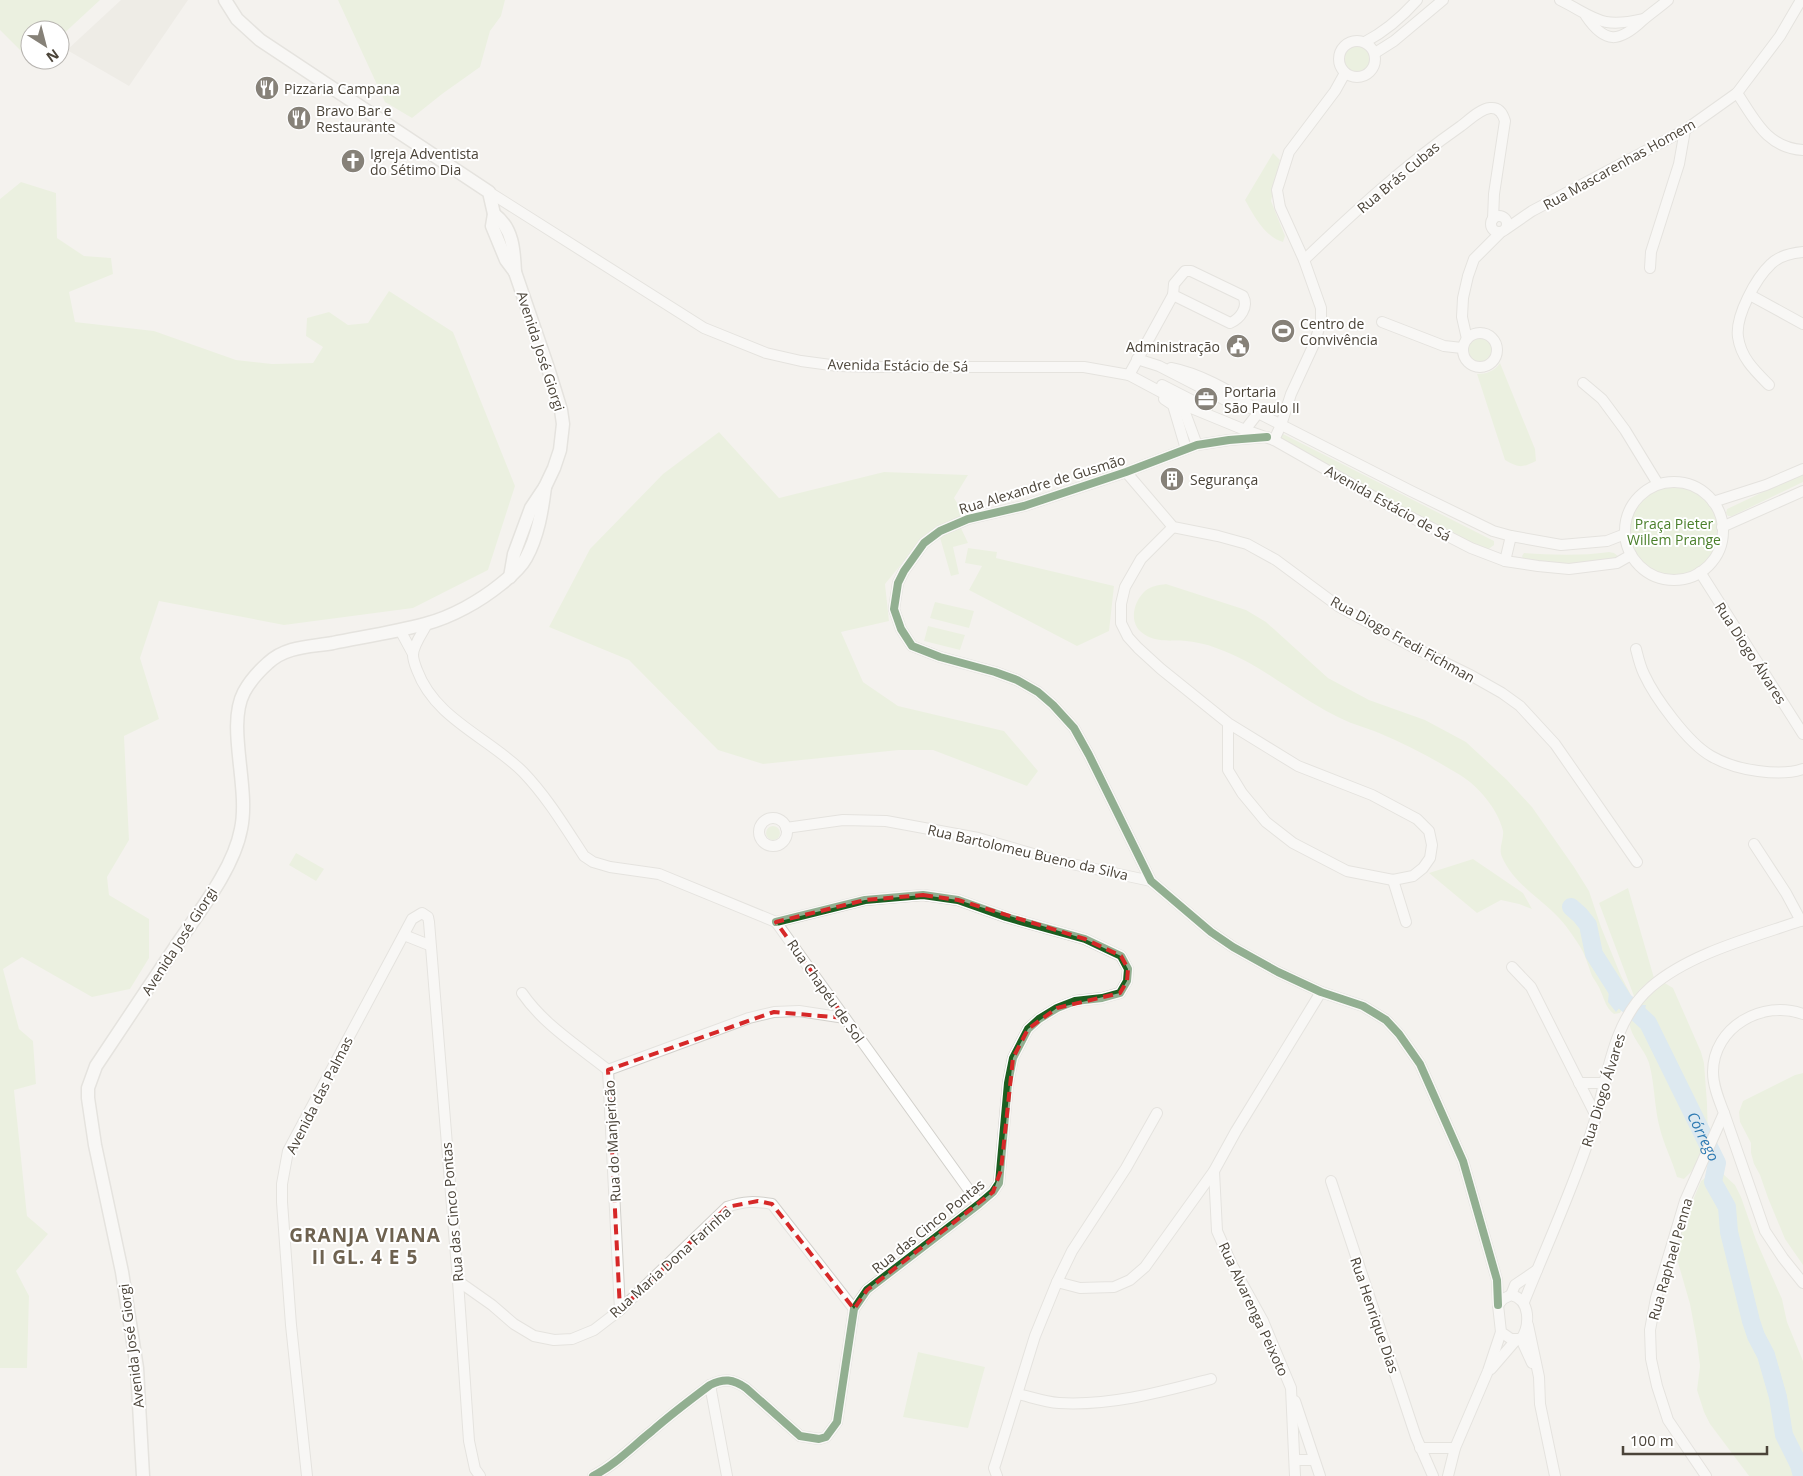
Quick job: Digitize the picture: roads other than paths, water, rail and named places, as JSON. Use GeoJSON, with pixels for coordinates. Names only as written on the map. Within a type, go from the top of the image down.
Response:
{"type":"FeatureCollection","features":[{"type":"Feature","properties":{"kind":"street"},"geometry":{"type":"LineString","coordinates":[[225,0],[237,19],[260,40],[489,192]]}},
{"type":"Feature","properties":{"kind":"street"},"geometry":{"type":"LineString","coordinates":[[1365,42],[1374,53],[1375,62],[1371,71],[1356,77],[1345,72],[1339,62],[1341,50],[1349,42],[1365,42],[1381,33],[1404,14],[1417,0]]}},
{"type":"Feature","properties":{"kind":"street"},"geometry":{"type":"LineString","coordinates":[[1374,53],[1394,41],[1443,0]]}},
{"type":"Feature","properties":{"kind":"street"},"geometry":{"type":"LineString","coordinates":[[1560,0],[1586,16],[1595,28],[1604,35],[1619,37],[1627,34],[1668,0]]}},
{"type":"Feature","properties":{"kind":"street","name":"Rua Mascarenhas Homem"},"geometry":{"type":"LineString","coordinates":[[1464,343],[1463,298],[1474,259],[1503,231],[1532,211],[1685,130],[1737,93],[1780,36],[1801,0]]}},
{"type":"Feature","properties":{"kind":"street"},"geometry":{"type":"LineString","coordinates":[[1270,439],[1281,425],[1291,394],[1315,342],[1321,321],[1321,308],[1304,260],[1280,207],[1277,190],[1289,152],[1335,91],[1345,72]]}},
{"type":"Feature","properties":{"kind":"street"},"geometry":{"type":"LineString","coordinates":[[1737,93],[1762,130],[1776,143],[1793,149],[1803,150]]}},
{"type":"Feature","properties":{"kind":"street","name":"Rua Brás Cubas"},"geometry":{"type":"LineString","coordinates":[[1304,260],[1339,226],[1382,189],[1451,132],[1488,108],[1499,110],[1503,114],[1505,121],[1505,133],[1494,194],[1493,219],[1498,216],[1505,218],[1507,223],[1503,231]]}},
{"type":"Feature","properties":{"kind":"street"},"geometry":{"type":"LineString","coordinates":[[1650,268],[1651,252],[1679,164],[1685,130]]}},
{"type":"Feature","properties":{"kind":"street","name":"Avenida José Giorgi"},"geometry":{"type":"LineString","coordinates":[[143,1476],[135,1359],[122,1272],[95,1145],[88,1088],[96,1066],[211,894],[234,852],[241,830],[244,804],[237,722],[238,708],[244,692],[254,676],[282,653],[299,647],[427,624],[482,598],[510,579],[514,554],[531,508],[545,487],[554,468],[560,450],[563,424],[561,410],[548,368],[515,272],[514,256],[508,232],[503,221],[494,214],[489,192]]}},
{"type":"Feature","properties":{"kind":"street","name":"Avenida Estácio de Sá"},"geometry":{"type":"LineString","coordinates":[[489,192],[704,328],[766,353],[801,361],[838,366],[1077,367],[1162,384],[1227,418],[1243,429]]}},
{"type":"Feature","properties":{"kind":"street"},"geometry":{"type":"LineString","coordinates":[[1769,385],[1748,363],[1743,353],[1738,336],[1741,313],[1750,295],[1771,263],[1789,254],[1803,252]]}},
{"type":"Feature","properties":{"kind":"street"},"geometry":{"type":"LineString","coordinates":[[1135,378],[1137,359],[1173,295],[1174,284],[1184,271],[1191,271],[1243,296],[1245,300],[1241,314],[1230,323],[1173,295]]}},
{"type":"Feature","properties":{"kind":"street"},"geometry":{"type":"LineString","coordinates":[[1750,295],[1803,324]]}},
{"type":"Feature","properties":{"kind":"street"},"geometry":{"type":"LineString","coordinates":[[1382,322],[1444,346],[1464,343],[1472,334],[1482,333],[1490,336],[1496,345],[1497,353],[1492,362],[1484,366],[1473,366],[1465,360],[1463,354],[1464,343]]}},
{"type":"Feature","properties":{"kind":"street","name":"Avenida Estácio de Sá"},"geometry":{"type":"LineString","coordinates":[[1137,359],[1155,365],[1182,385],[1204,396],[1228,406],[1256,411],[1493,531],[1560,545],[1607,541],[1625,534]]}},
{"type":"Feature","properties":{"kind":"street","name":"Avenida Estácio de Sá"},"geometry":{"type":"LineString","coordinates":[[1135,378],[1173,405],[1220,425],[1243,429],[1270,439],[1399,511],[1471,548],[1505,561],[1569,569],[1617,563],[1631,555]]}},
{"type":"Feature","properties":{"kind":"street"},"geometry":{"type":"LineString","coordinates":[[1583,383],[1602,399],[1625,430],[1658,484]]}},
{"type":"Feature","properties":{"kind":"street"},"geometry":{"type":"LineString","coordinates":[[1173,405],[1186,449]]}},
{"type":"Feature","properties":{"kind":"street"},"geometry":{"type":"LineString","coordinates":[[1184,410],[1197,445]]}},
{"type":"Feature","properties":{"kind":"street"},"geometry":{"type":"LineString","coordinates":[[1243,429],[1256,411]]}},
{"type":"Feature","properties":{"kind":"street","name":"Rua Alexandre de Gusmão"},"geometry":{"type":"LineString","coordinates":[[1270,439],[1229,440],[1197,445],[1126,472],[1024,506],[968,519],[940,531],[924,543],[904,571],[898,583],[894,610],[901,630],[912,646],[921,651],[1017,680],[1038,692],[1053,705],[1074,728],[1151,880],[1211,932],[1233,947],[1278,972],[1321,992],[1363,1006],[1386,1020],[1399,1034],[1420,1064],[1463,1161],[1497,1280],[1498,1305]]}},
{"type":"Feature","properties":{"kind":"street"},"geometry":{"type":"LineString","coordinates":[[1713,502],[1766,485],[1803,469]]}},
{"type":"Feature","properties":{"kind":"street"},"geometry":{"type":"LineString","coordinates":[[1126,472],[1173,527],[1141,559],[1125,586],[1121,604],[1121,623],[1128,637],[1138,648],[1228,723],[1298,766],[1372,795],[1417,819],[1429,831],[1432,845],[1430,858],[1423,868],[1413,876],[1393,880],[1347,871],[1293,843],[1266,822],[1242,793],[1228,770],[1228,723]]}},
{"type":"Feature","properties":{"kind":"street"},"geometry":{"type":"LineString","coordinates":[[1680,482],[1700,490],[1713,502],[1718,509],[1722,528],[1719,550],[1711,562],[1700,572],[1683,578],[1662,578],[1643,569],[1631,555],[1626,543],[1625,534],[1628,514],[1644,492],[1658,484],[1680,482]]}},
{"type":"Feature","properties":{"kind":"street"},"geometry":{"type":"LineString","coordinates":[[1722,528],[1803,491]]}},
{"type":"Feature","properties":{"kind":"street","name":"Rua Diogo Fredi Fichman"},"geometry":{"type":"LineString","coordinates":[[1173,527],[1247,544],[1276,560],[1338,606],[1502,693],[1520,706],[1555,744],[1637,862]]}},
{"type":"Feature","properties":{"kind":"street"},"geometry":{"type":"LineString","coordinates":[[1505,561],[1511,536]]}},
{"type":"Feature","properties":{"kind":"street","name":"Rua Diogo Álvares"},"geometry":{"type":"LineString","coordinates":[[1700,572],[1803,734]]}},
{"type":"Feature","properties":{"kind":"street"},"geometry":{"type":"LineString","coordinates":[[413,654],[427,624]]}},
{"type":"Feature","properties":{"kind":"street"},"geometry":{"type":"LineString","coordinates":[[400,630],[413,654],[420,678],[441,708],[522,771],[540,792],[584,856],[594,862],[610,867],[659,874],[776,922]]}},
{"type":"Feature","properties":{"kind":"street"},"geometry":{"type":"LineString","coordinates":[[1636,649],[1644,674],[1670,716],[1710,756],[1741,768],[1766,772],[1794,772],[1803,768]]}},
{"type":"Feature","properties":{"kind":"street","name":"Rua Bartolomeu Bueno da Silva"},"geometry":{"type":"LineString","coordinates":[[786,828],[843,820],[886,821],[978,838],[1058,861],[1151,880]]}},
{"type":"Feature","properties":{"kind":"street"},"geometry":{"type":"LineString","coordinates":[[1754,844],[1802,921]]}},
{"type":"Feature","properties":{"kind":"street"},"geometry":{"type":"LineString","coordinates":[[1393,880],[1406,922]]}},
{"type":"Feature","properties":{"kind":"street","name":"Rua das Cinco Pontas"},"geometry":{"type":"LineString","coordinates":[[594,1476],[624,1455],[710,1385],[717,1381],[728,1379],[737,1382],[800,1436],[812,1439],[826,1437],[837,1422],[854,1309],[867,1290],[980,1204],[993,1192],[999,1183],[1008,1083],[1013,1058],[1028,1029],[1039,1019],[1057,1008],[1075,1001],[1102,998],[1120,993],[1127,981],[1128,969],[1121,956],[1085,940],[1006,917],[958,900],[923,895],[865,900],[776,922]]}},
{"type":"Feature","properties":{"kind":"street","name":"Avenida das Palmas"},"geometry":{"type":"LineString","coordinates":[[307,1476],[291,1325],[282,1202],[283,1176],[288,1151],[412,919],[422,913],[428,917],[430,945]]}},
{"type":"Feature","properties":{"kind":"street","name":"Rua Diogo Álvares"},"geometry":{"type":"LineString","coordinates":[[1524,1302],[1591,1135],[1615,1046],[1627,1016],[1638,1000],[1649,988],[1683,965],[1740,942],[1802,921]]}},
{"type":"Feature","properties":{"kind":"street","name":"Rua Chapéu de Sol"},"geometry":{"type":"LineString","coordinates":[[776,922],[980,1204]]}},
{"type":"Feature","properties":{"kind":"street"},"geometry":{"type":"LineString","coordinates":[[404,935],[430,945]]}},
{"type":"Feature","properties":{"kind":"street","name":"Rua das Cinco Pontas"},"geometry":{"type":"LineString","coordinates":[[430,945],[458,1281],[469,1441],[475,1469],[480,1476]]}},
{"type":"Feature","properties":{"kind":"street"},"geometry":{"type":"LineString","coordinates":[[1512,967],[1531,987],[1596,1116]]}},
{"type":"Feature","properties":{"kind":"street"},"geometry":{"type":"LineString","coordinates":[[1057,1282],[1080,1288],[1114,1287],[1130,1280],[1145,1267],[1214,1171],[1236,1131],[1321,992]]}},
{"type":"Feature","properties":{"kind":"street"},"geometry":{"type":"LineString","coordinates":[[522,993],[532,1009],[608,1070]]}},
{"type":"Feature","properties":{"kind":"street"},"geometry":{"type":"LineString","coordinates":[[1803,1014],[1781,1010],[1764,1011],[1745,1019],[1722,1039],[1716,1052],[1713,1072],[1716,1092],[1765,1231],[1803,1283]]}},
{"type":"Feature","properties":{"kind":"street","name":"Rua do Manjericão"},"geometry":{"type":"LineString","coordinates":[[620,1310],[608,1070],[739,1022],[774,1012],[799,1011],[845,1018]]}},
{"type":"Feature","properties":{"kind":"street"},"geometry":{"type":"LineString","coordinates":[[1579,1083],[1605,1083]]}},
{"type":"Feature","properties":{"kind":"street"},"geometry":{"type":"LineString","coordinates":[[997,1476],[994,1468],[1035,1336],[1057,1282],[1072,1251],[1126,1168],[1157,1113]]}},
{"type":"Feature","properties":{"kind":"street","name":"Rua Raphael Penna"},"geometry":{"type":"LineString","coordinates":[[1706,1476],[1668,1420],[1657,1386],[1651,1358],[1650,1330],[1656,1298],[1685,1201],[1724,1113]]}},
{"type":"Feature","properties":{"kind":"street","name":"Rua Alvarenga Peixoto"},"geometry":{"type":"LineString","coordinates":[[1214,1171],[1217,1230],[1232,1265],[1271,1337],[1291,1388],[1295,1476]]}},
{"type":"Feature","properties":{"kind":"street","name":"Rua Henrique Dias"},"geometry":{"type":"LineString","coordinates":[[1330,1181],[1420,1448],[1432,1474],[1444,1470],[1449,1472]]}},
{"type":"Feature","properties":{"kind":"street","name":"Rua Maria Dona Farinha"},"geometry":{"type":"LineString","coordinates":[[458,1281],[492,1305],[514,1324],[534,1336],[554,1340],[572,1339],[594,1330],[620,1310],[727,1207],[743,1202],[758,1201],[772,1204],[854,1309]]}},
{"type":"Feature","properties":{"kind":"street"},"geometry":{"type":"LineString","coordinates":[[1449,1472],[1455,1448],[1488,1371],[1501,1332],[1498,1305],[1510,1295],[1515,1285],[1537,1270]]}},
{"type":"Feature","properties":{"kind":"street","name":"Rua Alexandre de Gusmão"},"geometry":{"type":"LineString","coordinates":[[1497,1280],[1510,1295]]}},
{"type":"Feature","properties":{"kind":"street"},"geometry":{"type":"LineString","coordinates":[[1510,1295],[1514,1295],[1524,1302],[1539,1377],[1540,1404],[1555,1476]]}},
{"type":"Feature","properties":{"kind":"street"},"geometry":{"type":"LineString","coordinates":[[1488,1371],[1519,1339],[1528,1325]]}},
{"type":"Feature","properties":{"kind":"street"},"geometry":{"type":"LineString","coordinates":[[1501,1332],[1506,1337],[1519,1339]]}},
{"type":"Feature","properties":{"kind":"street"},"geometry":{"type":"LineString","coordinates":[[1519,1339],[1539,1377]]}},
{"type":"Feature","properties":{"kind":"street"},"geometry":{"type":"LineString","coordinates":[[1018,1394],[1058,1403],[1095,1402],[1140,1397],[1211,1379]]}},
{"type":"Feature","properties":{"kind":"street"},"geometry":{"type":"LineString","coordinates":[[710,1385],[726,1476]]}},
{"type":"Feature","properties":{"kind":"street"},"geometry":{"type":"LineString","coordinates":[[1291,1388],[1320,1476]]}},
{"type":"Feature","properties":{"kind":"street"},"geometry":{"type":"LineString","coordinates":[[1420,1448],[1455,1448]]}},
{"type":"Feature","properties":{"kind":"street"},"geometry":{"type":"LineString","coordinates":[[1294,1460],[1314,1460]]}},
{"type":"Feature","properties":{"kind":"water"},"geometry":{"type":"Polygon","coordinates":[[[1624,988],[1629,996],[1616,1012],[1608,1002],[1609,991],[1624,988]]]}},
{"type":"Feature","properties":{"kind":"water"},"geometry":{"type":"Polygon","coordinates":[[[1642,1005],[1646,1005],[1645,1009],[1652,1016],[1655,1030],[1651,1032],[1647,1026],[1636,1021],[1636,1018],[1633,1017],[1642,1005]]]}},
{"type":"Feature","properties":{"kind":"waterway","name":"Córrego"},"geometry":{"type":"LineString","coordinates":[[1571,907],[1588,925],[1594,954],[1624,1001],[1648,1023],[1717,1163],[1713,1182],[1727,1207],[1729,1232],[1751,1321],[1766,1355],[1778,1397],[1784,1435],[1799,1465],[1802,1476]]}},
{"type":"Feature","properties":{"kind":"place","name":"Pizzaria Campana"},"geometry":{"type":"Point","coordinates":[267,88]}},
{"type":"Feature","properties":{"kind":"place","name":"Bravo Bar e Restaurante"},"geometry":{"type":"Point","coordinates":[299,118]}},
{"type":"Feature","properties":{"kind":"place","name":"Igreja Adventista do Sétimo Dia"},"geometry":{"type":"Point","coordinates":[353,161]}},
{"type":"Feature","properties":{"kind":"place","name":"Centro de Convivência"},"geometry":{"type":"Point","coordinates":[1283,331]}},
{"type":"Feature","properties":{"kind":"place","name":"Administração"},"geometry":{"type":"Point","coordinates":[1238,346]}},
{"type":"Feature","properties":{"kind":"place","name":"Portaria São Paulo II"},"geometry":{"type":"Point","coordinates":[1206,399]}},
{"type":"Feature","properties":{"kind":"place","name":"Segurança"},"geometry":{"type":"Point","coordinates":[1172,479]}},
{"type":"Feature","properties":{"kind":"district","name":"GRANJA VIANA II GL. 4 E 5"},"geometry":{"type":"Point","coordinates":[365,1246]}},
{"type":"Feature","properties":{"kind":"park label","name":"Praça Pieter Willem Prange"},"geometry":{"type":"Point","coordinates":[1674,532]}}]}
